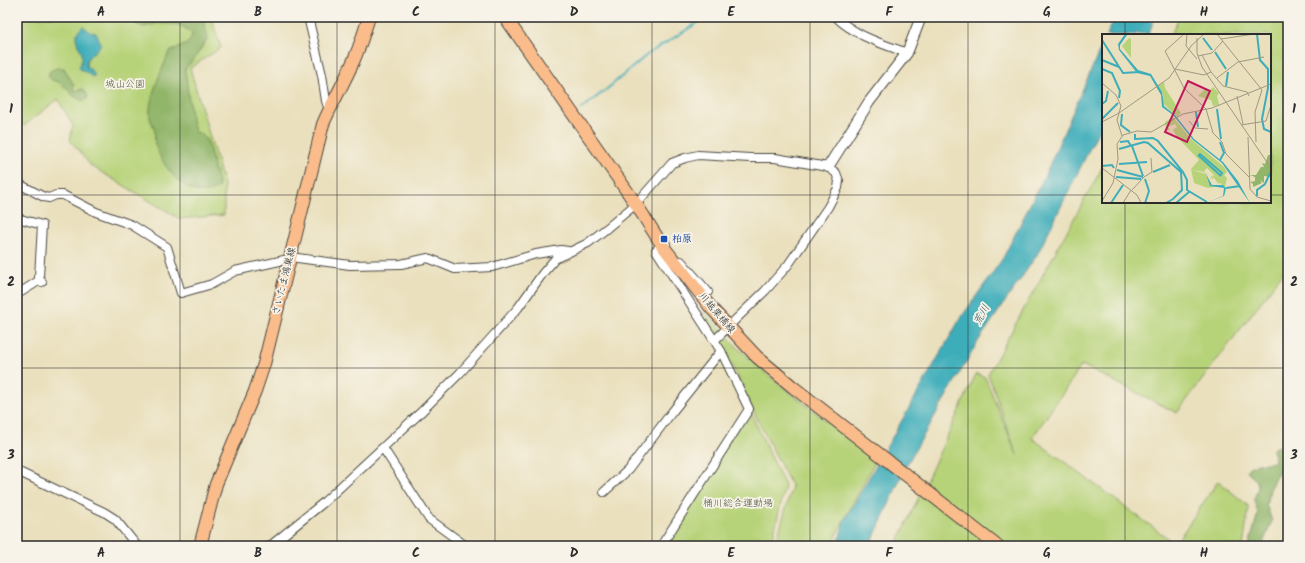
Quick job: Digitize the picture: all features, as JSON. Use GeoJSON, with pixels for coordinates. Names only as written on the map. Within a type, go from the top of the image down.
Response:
{"type":"FeatureCollection","features":[{"type":"Feature","properties":{"kind":"main road","name":"さいたま鴻巣線"},"geometry":{"type":"LineString","coordinates":[[200,546],[216,484],[255,392],[262,370],[318,141],[329,110],[362,40],[369,17]]}},
{"type":"Feature","properties":{"kind":"main road","name":"川越栗橋線"},"geometry":{"type":"LineString","coordinates":[[505,17],[636,204],[662,245],[712,309],[757,357],[997,546]]}},
{"type":"Feature","properties":{"kind":"street"},"geometry":{"type":"LineString","coordinates":[[308,17],[329,110]]}},
{"type":"Feature","properties":{"kind":"street"},"geometry":{"type":"LineString","coordinates":[[836,17],[863,36],[907,53]]}},
{"type":"Feature","properties":{"kind":"street"},"geometry":{"type":"LineString","coordinates":[[828,167],[869,102],[907,53],[921,17]]}},
{"type":"Feature","properties":{"kind":"street"},"geometry":{"type":"LineString","coordinates":[[270,546],[323,503],[419,414],[464,368],[518,308],[543,272],[555,259],[588,243],[636,204],[672,163],[698,155],[775,158],[828,167],[836,173],[839,181],[838,188],[828,207],[788,265],[733,322]]}},
{"type":"Feature","properties":{"kind":"street"},"geometry":{"type":"LineString","coordinates":[[17,183],[44,197],[49,198],[56,195],[63,195],[96,212],[132,225],[167,247],[181,293],[212,284],[235,271],[290,258],[350,265],[402,264],[428,258],[455,270],[492,267],[536,254],[561,250],[568,252]]}},
{"type":"Feature","properties":{"kind":"street"},"geometry":{"type":"LineString","coordinates":[[17,218],[42,225],[41,281],[17,293]]}},
{"type":"Feature","properties":{"kind":"street"},"geometry":{"type":"LineString","coordinates":[[661,546],[749,409],[715,340],[656,250],[667,243],[708,292]]}},
{"type":"Feature","properties":{"kind":"street"},"geometry":{"type":"LineString","coordinates":[[715,340],[724,331]]}},
{"type":"Feature","properties":{"kind":"street"},"geometry":{"type":"LineString","coordinates":[[604,492],[628,470],[721,351]]}},
{"type":"Feature","properties":{"kind":"street"},"geometry":{"type":"LineString","coordinates":[[383,448],[429,519],[466,546]]}},
{"type":"Feature","properties":{"kind":"street"},"geometry":{"type":"LineString","coordinates":[[17,471],[104,512],[115,519],[137,546]]}},
{"type":"Feature","properties":{"kind":"green space","name":"城山公園"},"geometry":{"type":"Polygon","coordinates":[[[17,17],[211,17],[221,48],[190,68],[224,185],[224,215],[180,219],[91,166],[70,140],[73,126],[58,99],[24,126],[17,118],[17,17]]]}},
{"type":"Feature","properties":{"kind":"green space"},"geometry":{"type":"Polygon","coordinates":[[[135,17],[202,17],[208,38],[194,59],[185,69],[191,116],[195,132],[202,134],[208,142],[219,187],[209,192],[199,192],[189,188],[172,174],[165,165],[155,145],[155,130],[150,118],[153,93],[169,52],[185,45],[191,39],[192,33],[180,25],[158,23],[144,27],[136,24],[135,17]]]}},
{"type":"Feature","properties":{"kind":"green space"},"geometry":{"type":"Polygon","coordinates":[[[1179,17],[1288,17],[1288,266],[1177,413],[1082,365],[1032,438],[1170,540],[1166,546],[896,546],[976,374],[985,377],[1017,455],[988,374],[1102,168],[1102,203],[1271,203],[1271,34],[1171,34],[1179,17]]]}},
{"type":"Feature","properties":{"kind":"green space"},"geometry":{"type":"Polygon","coordinates":[[[57,68],[64,68],[74,85],[73,88],[75,91],[83,89],[88,98],[84,101],[80,100],[64,86],[50,78],[48,76],[50,71],[57,68]]]}},
{"type":"Feature","properties":{"kind":"green space"},"geometry":{"type":"Polygon","coordinates":[[[703,309],[738,348],[768,375],[876,460],[839,529],[833,546],[775,546],[792,487],[756,417],[725,351],[709,324],[703,309]]]}},
{"type":"Feature","properties":{"kind":"green space","name":"桶川総合運動場"},"geometry":{"type":"Polygon","coordinates":[[[749,409],[785,486],[771,546],[661,546],[749,409]]]}},
{"type":"Feature","properties":{"kind":"green space"},"geometry":{"type":"Polygon","coordinates":[[[1277,446],[1283,449],[1288,449],[1286,468],[1281,467],[1271,486],[1266,504],[1272,521],[1262,546],[1249,546],[1258,513],[1254,499],[1258,488],[1257,481],[1247,472],[1249,467],[1258,464],[1275,462],[1273,449],[1277,446]]]}},
{"type":"Feature","properties":{"kind":"green space"},"geometry":{"type":"Polygon","coordinates":[[[1218,481],[1249,507],[1243,546],[1174,546],[1218,481]]]}},
{"type":"Feature","properties":{"kind":"water"},"geometry":{"type":"Polygon","coordinates":[[[1115,17],[1155,17],[1148,34],[1107,34],[1115,17]]]}},
{"type":"Feature","properties":{"kind":"water"},"geometry":{"type":"Polygon","coordinates":[[[83,26],[90,32],[96,33],[101,43],[89,57],[86,64],[87,68],[89,68],[95,75],[93,77],[79,68],[82,54],[76,39],[83,26]]]}},
{"type":"Feature","properties":{"kind":"water","name":"荒川"},"geometry":{"type":"Polygon","coordinates":[[[1102,45],[1102,122],[1037,255],[979,340],[907,464],[870,546],[838,546],[843,523],[960,319],[1003,258],[1045,175],[1102,45]]]}},
{"type":"Feature","properties":{"kind":"waterway"},"geometry":{"type":"LineString","coordinates":[[581,109],[648,54],[707,17]]}},
{"type":"Feature","properties":{"kind":"place","name":"柏原"},"geometry":{"type":"Point","coordinates":[664,239]}}]}
